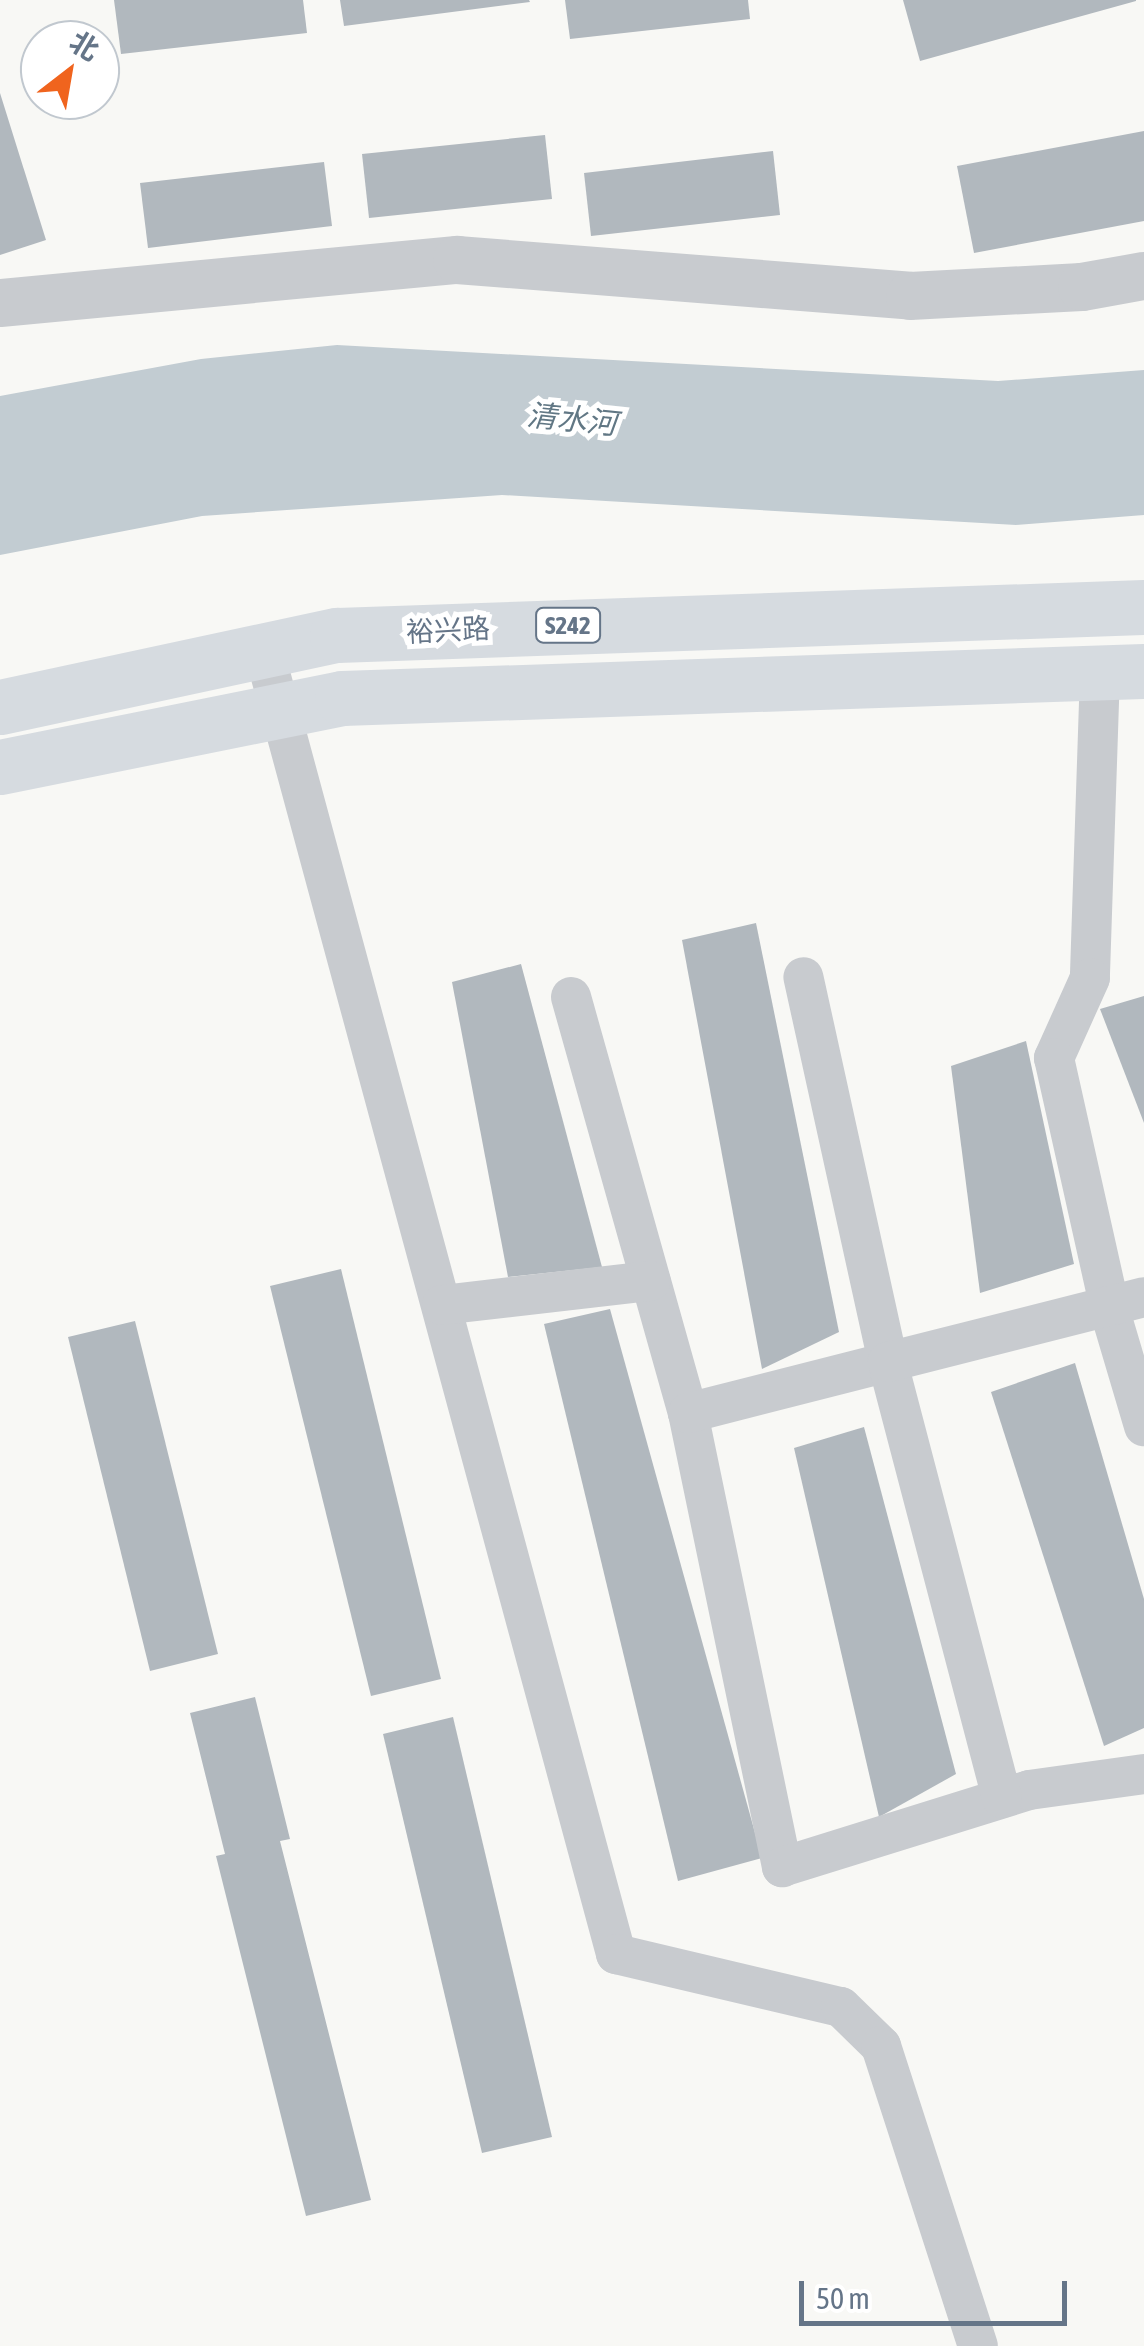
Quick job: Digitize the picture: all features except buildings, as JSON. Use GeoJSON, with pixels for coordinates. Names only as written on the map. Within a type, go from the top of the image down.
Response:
{"type":"FeatureCollection","features":[{"type":"Feature","properties":{"kind":"main road","name":"裕兴路"},"geometry":{"type":"LineString","coordinates":[[0,707],[264,651],[376,633],[1144,607]]}},
{"type":"Feature","properties":{"kind":"main road"},"geometry":{"type":"LineString","coordinates":[[0,768],[342,698],[1122,672]]}},
{"type":"Feature","properties":{"kind":"street"},"geometry":{"type":"LineString","coordinates":[[0,303],[457,260],[910,296],[1082,287],[1144,276]]}},
{"type":"Feature","properties":{"kind":"street"},"geometry":{"type":"LineString","coordinates":[[264,651],[616,1954],[841,2007],[882,2046],[978,2346]]}},
{"type":"Feature","properties":{"kind":"street"},"geometry":{"type":"LineString","coordinates":[[1122,672],[1090,978],[1054,1058],[1127,1304],[1144,1426]]}},
{"type":"Feature","properties":{"kind":"street"},"geometry":{"type":"LineString","coordinates":[[803,977],[888,1362],[1002,1798]]}},
{"type":"Feature","properties":{"kind":"street"},"geometry":{"type":"LineString","coordinates":[[571,996],[688,1413],[782,1867],[1002,1798],[1144,1774]]}},
{"type":"Feature","properties":{"kind":"street"},"geometry":{"type":"LineString","coordinates":[[442,1305],[651,1281]]}},
{"type":"Feature","properties":{"kind":"street"},"geometry":{"type":"LineString","coordinates":[[688,1413],[1127,1304]]}},
{"type":"Feature","properties":{"kind":"water","name":"清水河"},"geometry":{"type":"Polygon","coordinates":[[[337,345],[998,381],[1144,370],[1144,515],[1016,525],[502,495],[202,516],[0,555],[0,396],[201,359],[337,345]]]}}]}
